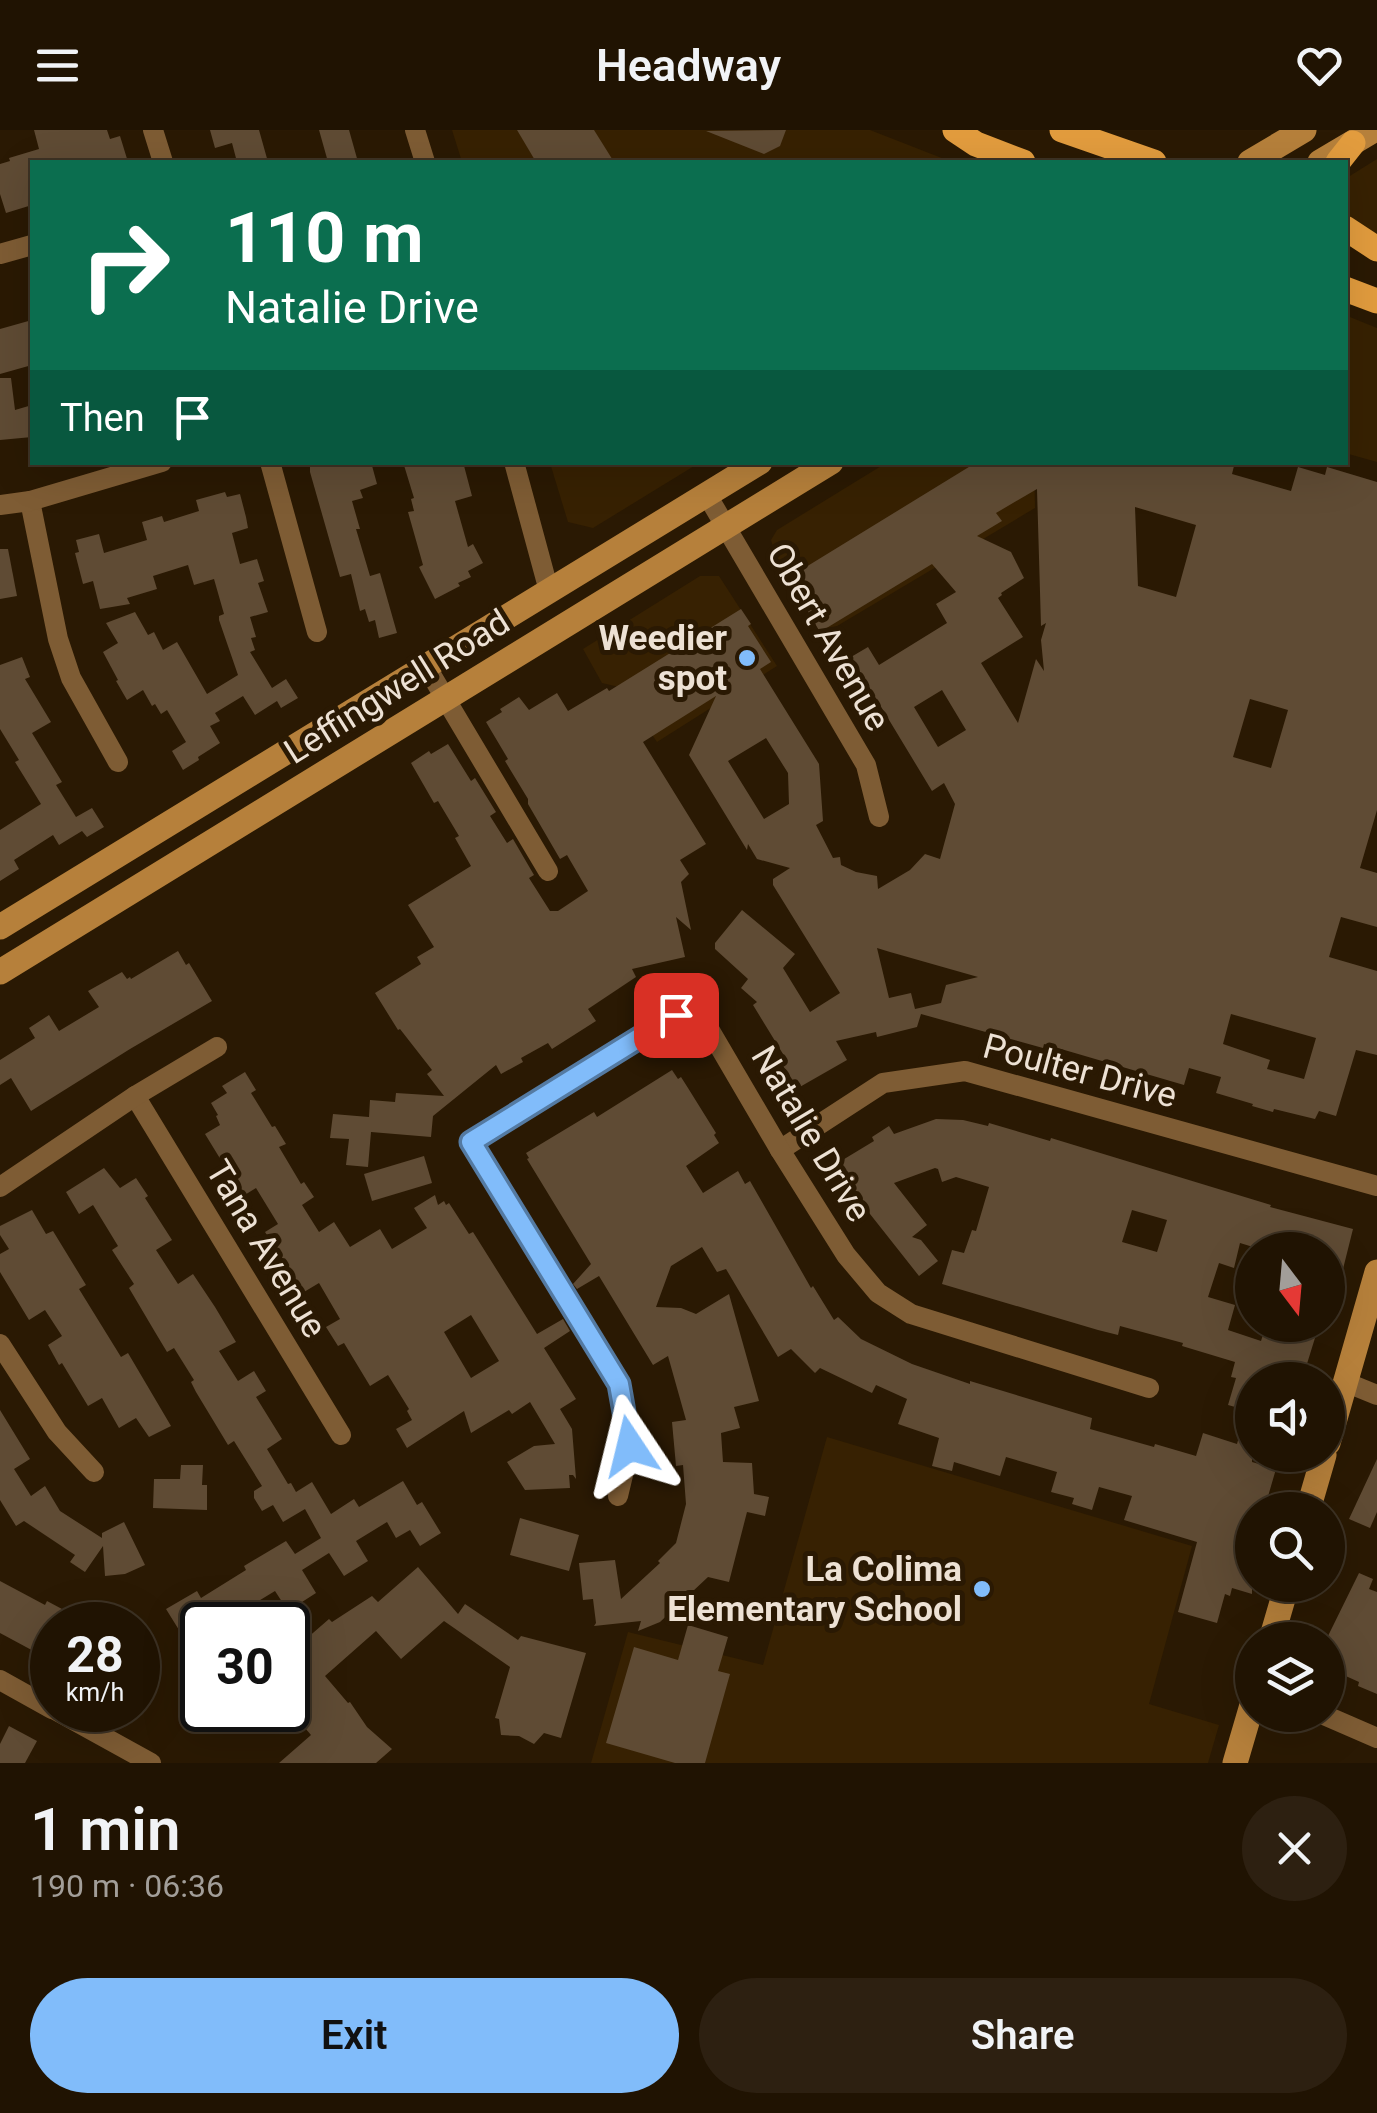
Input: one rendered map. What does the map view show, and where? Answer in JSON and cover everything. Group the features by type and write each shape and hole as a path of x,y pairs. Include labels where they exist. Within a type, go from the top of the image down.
{"main road":[{"path":"955,130 1014,160"},
{"path":"1062,130 1148,160"},
{"path":"1253,160 1304,130"},
{"path":"1324,160 1355,145"},
{"path":"1348,230 1377,252"},
{"path":"1348,243 1377,252"},
{"path":"1348,290 1377,301"},
{"name":"Leffingwell Road","path":"0,928 755,465"},
{"name":"Leffingwell Road","path":"0,972 825,465"},
{"path":"1345,1382 1377,1272"},
{"path":"1236,1763 1245,1732"}],"street":[{"path":"153,130 161,160"},
{"path":"415,130 424,160"},
{"path":"0,254 30,246"},
{"path":"0,505 152,465"},
{"path":"271,465 318,632"},
{"path":"515,465 549,591"},
{"name":"Obert Avenue","path":"707,495 866,766 879,817"},
{"path":"30,500 58,639 71,678 118,762"},
{"path":"426,666 548,872"},
{"name":"Natalie Drive","path":"618,1496 630,1446 619,1384 471,1142 676,1015 705,1022 846,1255 878,1294 912,1314 1149,1388"},
{"path":"0,1187 134,1096 217,1047"},
{"name":"Poulter Drive","path":"780,1150 883,1083 964,1071 1377,1186"},
{"name":"Tana Avenue","path":"134,1096 341,1435"},
{"path":"0,1344 58,1432 94,1472"},
{"path":"1345,1382 1377,1396"},
{"path":"0,1680 30,1696"},
{"path":"1345,1724 1377,1738"},
{"path":"95,1732 151,1763"}],"shaded area":[{"path":"452,130 870,130 947,160 461,160"},
{"path":"1377,159 1377,236 1348,225 1348,177"},
{"path":"1348,316 1377,328 1377,462 1348,454"},
{"path":"551,465 696,465 593,528 568,522"},
{"path":"883,465 1034,465 1035,508 822,635 775,554 771,540 777,530"},
{"path":"700,576 719,576 777,666 657,742 619,687 602,683 583,649"},
{"name":"La Colima Elementary School","path":"827,1437 1192,1546 1149,1704 1219,1725 1208,1763 591,1763 628,1632 763,1665"}],"building":[{"path":"34,130 107,130 110,139 120,136 127,160 30,160 30,206 6,213 0,194 0,164 39,149"},
{"path":"210,130 259,130 267,160 236,160 232,143 215,148"},
{"path":"319,130 349,130 357,160 327,160"},
{"path":"517,130 594,130 613,160 535,160"},
{"path":"786,130 780,146 764,154 706,131"},
{"path":"30,321 30,366 0,374 0,329"},
{"path":"0,378 11,378 15,410 30,406 30,437 0,440"},
{"path":"372,465 377,484 360,490 363,498 352,501 360,529 356,529 370,576 380,573 397,633 379,638 375,620 369,622 365,609 360,611 351,574 340,577 310,467"},
{"path":"404,465 464,465 472,496 455,501 468,547 473,544 483,563 468,571 471,577 458,583 460,586 435,599 419,567 423,565 408,512 414,511"},
{"path":"972,465 1234,465 1232,474 1291,491 1298,467 1325,475 1327,467 1377,482 1377,810 1360,868 1377,873 1377,927 1341,917 1329,957 1377,971 1377,1055 1356,1050 1336,1116 1319,1111 1315,1119 1252,1106 1216,1093 1221,1077 1189,1068 1184,1085 1044,1044 1043,1048 921,1014 917,1027 877,1037 876,1032 836,1041 847,1060 798,1088 777,1057 783,1054 753,1005 757,1002 741,988 748,979 715,949 715,943 742,910 795,954 783,968 810,1012 840,993 773,885 773,879 790,868 757,859 748,844 747,850 689,755 716,696 643,742 706,844 680,860 689,874 681,882 691,930 676,917 685,957 632,969 636,977 588,1009 596,1021 552,1049 548,1043 521,1058 523,1062 501,1074 496,1065 433,1116 431,1137 371,1132 368,1167 346,1165 349,1139 330,1138 333,1114 369,1117 370,1100 395,1102 396,1093 444,1096 427,1074 432,1070 398,1030 375,993 421,964 417,957 434,947 408,905 471,866 455,838 459,836 411,763 448,744 496,812 490,816 507,843 513,839 534,875 529,878 550,911 558,911 588,891 567,855 560,859 486,722 519,697 529,710 557,693 568,711 607,688 609,691 741,609 771,662 760,669 819,764 823,821 816,825 833,858 840,857 841,865 856,872 877,876 878,889 910,870 925,854 940,859 955,804 944,783 932,791 851,657 868,647 879,665 947,623 936,604 956,592 932,564 820,632 788,578","holes":["1037,489 1041,626 1046,623 1041,640 1044,671 1036,659 1018,723 981,663 1023,637 998,598 1024,578 1011,552 977,536 1002,521 996,513","1135,507 1196,525 1176,597 1138,586","942,690 966,730 938,747 914,707","1250,699 1288,710 1271,768 1233,757","766,738 788,773 789,804 764,819 728,761","877,948 978,977 946,985 941,1003 915,1009 911,993 889,998","1231,1014 1316,1038 1304,1079 1267,1069 1270,1060 1223,1044"]},
{"path":"225,492 227,497 240,494 246,517 248,528 232,533 240,564 257,559 264,581 258,583 268,612 250,617 256,637 251,638 255,650 250,652 272,688 286,679 298,698 281,708 277,701 255,715 243,696 215,713 220,721 210,726 220,743 183,770 172,751 186,742 167,710 161,714 143,690 127,700 116,681 103,652 118,643 106,623 135,612 148,635 154,632 163,650 177,642 207,694 238,675 219,620 224,614 214,579 194,585 188,565 153,576 157,589 127,598 130,604 100,609 93,581 83,584 75,553 79,552 76,540 99,534 104,553 147,540 142,522 162,516 164,522 199,511 196,500"},
{"path":"0,549 8,549 17,596 0,599"},
{"path":"22,657 30,677 25,679 51,722 32,733 62,782 56,785 76,817 92,808 104,827 87,837 82,831 59,845 53,835 14,860 19,869 0,881 0,830 41,804 0,729 0,665"},
{"path":"178,951 212,1001 31,1111 11,1078 0,1085 0,1060 35,1038 29,1028 49,1015 59,1031 99,1007 88,991 122,972 131,979"},
{"path":"672,1070 678,1079 681,1077 719,1143 686,1166 703,1193 738,1171 745,1184 750,1181 811,1288 834,1320 838,1317 861,1339 912,1364 970,1384 1092,1418 1090,1429 1196,1456 1203,1433 1235,1443 1235,1472 1275,1472 1269,1492 1235,1492 1235,1589 1230,1596 1225,1594 1217,1623 1178,1612 1197,1542 1124,1520 1132,1496 1099,1487 1092,1510 1072,1504 1074,1498 1051,1492 1057,1472 1006,1457 1000,1476 954,1462 952,1471 932,1466 939,1438 898,1424 907,1399 876,1385 872,1393 820,1368 815,1373 791,1349 778,1357 726,1269 717,1272 702,1247 671,1266 656,1307 681,1308 696,1314 729,1294 759,1401 734,1407 740,1428 721,1433 723,1462 752,1463 754,1494 769,1497 765,1516 747,1512 729,1582 708,1577 660,1622 638,1631 641,1621 594,1626 593,1599 583,1600 579,1563 615,1560 621,1599 676,1543 686,1504 683,1465 676,1466 672,1422 686,1420 668,1356 653,1365 599,1276 577,1289 573,1284 591,1264 527,1159 526,1153 594,1112 597,1117"},
{"path":"245,1072 256,1090 251,1093 286,1144 279,1147 301,1184 304,1182 314,1197 302,1205 319,1232 334,1222 350,1247 380,1229 392,1249 427,1228 414,1208 435,1195 438,1205 449,1203 469,1234 473,1232 537,1334 563,1319 570,1331 544,1348 576,1399 560,1409 572,1429 576,1479 569,1475 570,1488 525,1490 507,1462 534,1446 555,1444 530,1402 471,1433 464,1411 407,1448 396,1429 412,1420 388,1375 370,1386 344,1343 338,1346 326,1327 340,1319 319,1283 304,1292 265,1232 278,1224 256,1188 243,1196 205,1134 220,1125 211,1103 227,1093 222,1086","holes":["471,1315 499,1361 471,1378 444,1332"]},
{"path":"936,1119 988,1126 989,1123 1353,1229 1345,1261 1345,1232 1235,1232 1234,1268 1219,1263 1208,1297 1235,1305 1228,1330 1235,1332 1235,1342 1314,1342 1308,1362 1235,1362 1120,1326 1118,1335 942,1284 952,1250 964,1253 972,1230 976,1231 989,1187 956,1177 942,1182 935,1168 894,1183 927,1225 912,1237 921,1240 938,1261 919,1276 855,1195 836,1164 874,1141 872,1137 889,1126 894,1134","holes":["1132,1210 1167,1220 1157,1252 1122,1242"]},
{"path":"424,1156 432,1183 372,1201 364,1174"},
{"path":"104,1168 120,1188 136,1178 172,1240 156,1250 178,1284 193,1274 215,1307 236,1342 219,1351 238,1381 254,1371 266,1391 256,1397 282,1439 267,1449 296,1492 312,1482 331,1514 354,1499 359,1507 403,1481 441,1533 420,1546 410,1530 396,1538 387,1522 356,1541 368,1561 344,1576 329,1553 302,1570 316,1593 302,1602 282,1602 275,1591 257,1602 180,1602 179,1630 166,1609 197,1591 201,1598 286,1541 295,1554 321,1538 305,1509 283,1522 273,1505 262,1511 254,1491 262,1486 234,1441 228,1445 174,1348 167,1352 129,1288 134,1284 112,1250 118,1246 93,1205 79,1214 66,1192"},
{"path":"32,1210 46,1234 53,1231 86,1285 79,1289 121,1357 128,1353 171,1426 149,1437 136,1418 119,1428 102,1398 88,1406 48,1345 62,1336 45,1310 29,1320 0,1272 0,1254 9,1249 0,1235 0,1226"},
{"path":"1235,1381 1235,1407 1228,1405"},
{"path":"0,1410 30,1459 14,1469 31,1496 45,1486 60,1511 102,1538 102,1533 124,1522 145,1565 125,1574 105,1576 103,1546 85,1572 70,1562 75,1555 24,1521 16,1526 0,1500"},
{"path":"1377,1459 1377,1512 1370,1528 1349,1519"},
{"path":"181,1465 203,1465 207,1510 153,1508 154,1479 180,1479"},
{"path":"520,1518 579,1535 569,1571 510,1555"},
{"path":"418,1567 458,1614 465,1604 518,1640 521,1636 586,1653 561,1738 544,1733 534,1744 519,1736 501,1735 499,1719 495,1718 510,1667 444,1621 401,1659 376,1631 325,1676 367,1727 392,1749 376,1763 279,1763 311,1735 310,1636 329,1619 332,1622 372,1596 378,1602"},
{"path":"1359,1573 1373,1579 1369,1589 1377,1592 1377,1694 1345,1676 1345,1622 1335,1622"},
{"path":"0,1581 39,1602 30,1602 30,1649 0,1633"},
{"path":"688,1625 728,1637 718,1671 730,1674 705,1763 675,1763 606,1743 634,1647 678,1660"},
{"path":"9,1726 37,1741 25,1763 0,1763 0,1744"}],"place":[{"name":"Weedier spot","path":"747,658"},
{"name":"La Colima Elementary School","path":"982,1589"}],"route":[{"path":"630,1446 619,1384 471,1142 676,1015"}]}
